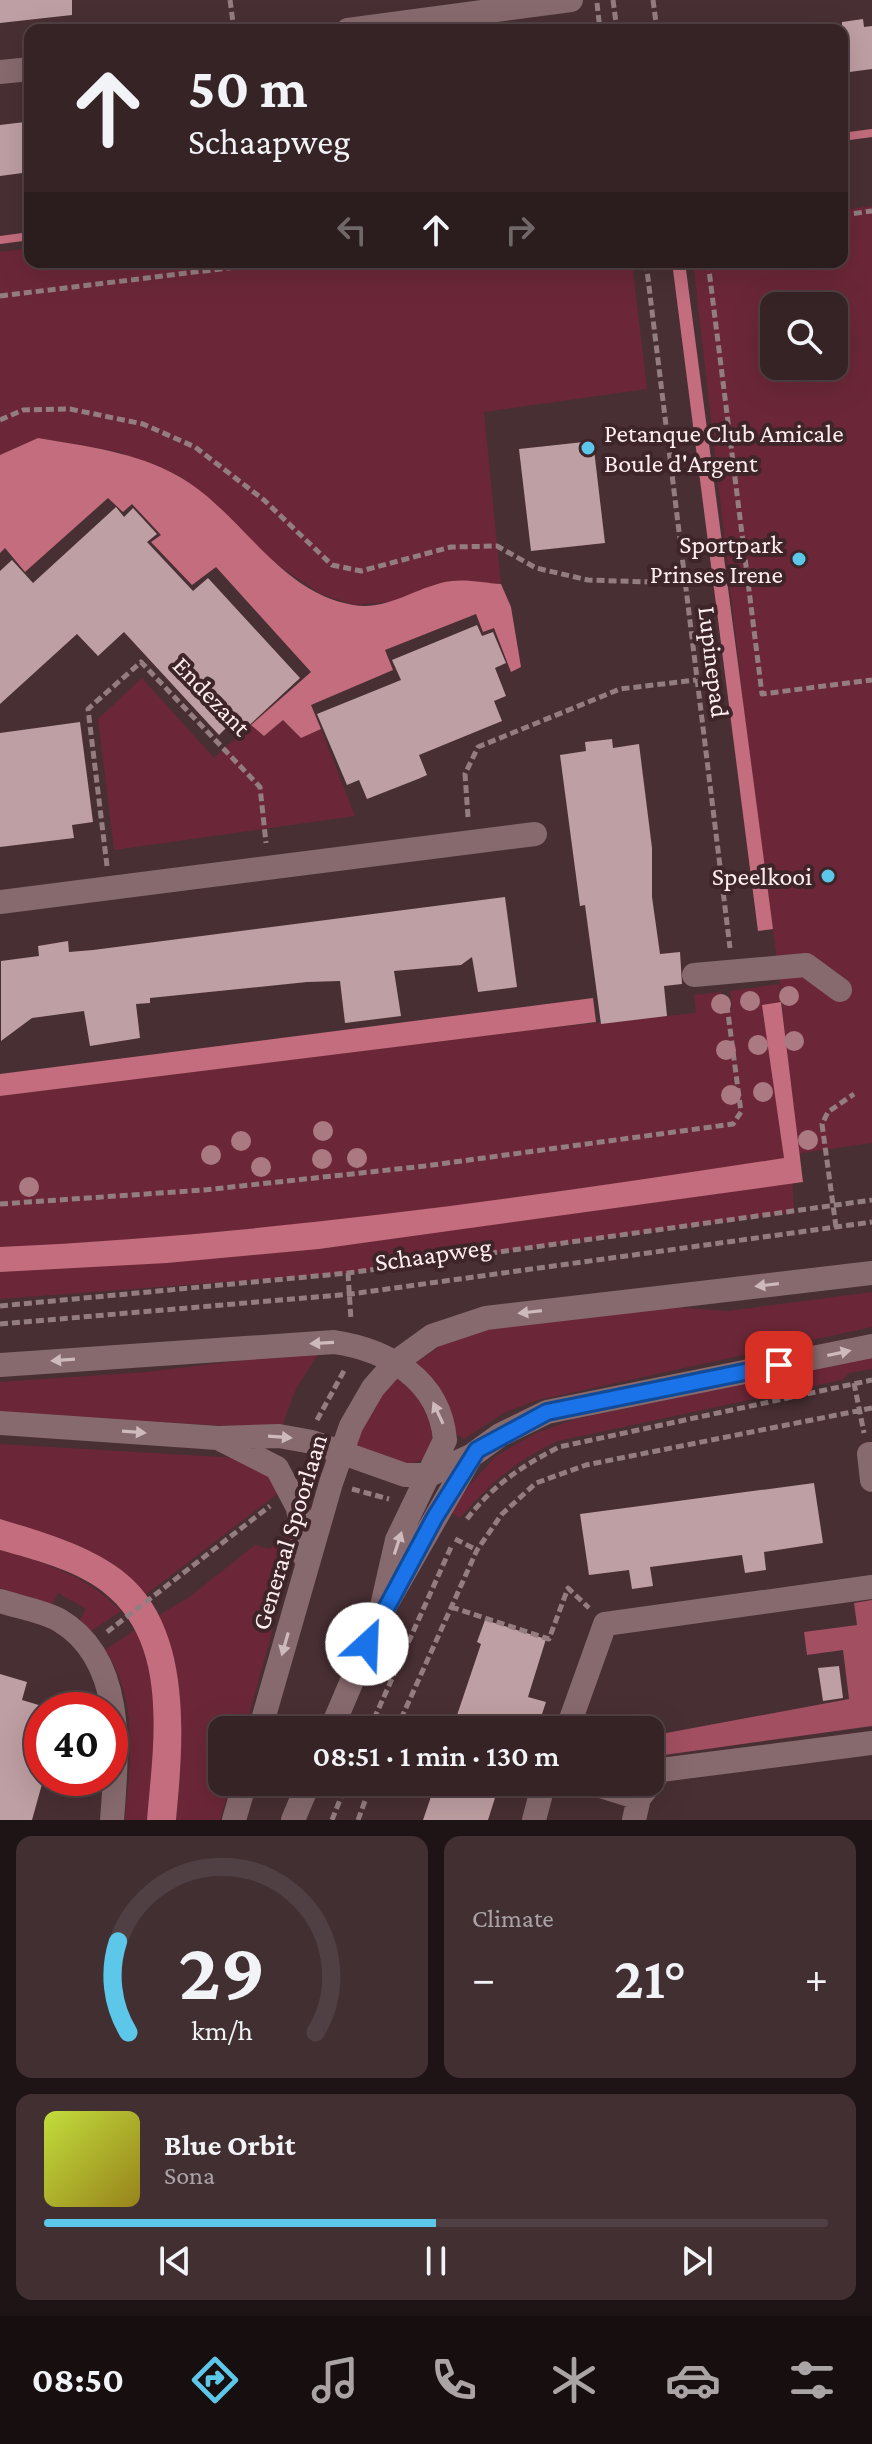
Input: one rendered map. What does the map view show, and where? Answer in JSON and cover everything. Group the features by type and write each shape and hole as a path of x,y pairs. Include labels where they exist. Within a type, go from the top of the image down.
{"street":[{"path":"393,24 571,0"},
{"path":"0,72 24,70"},
{"path":"0,902 535,834"},
{"path":"694,975 806,965 840,990"},
{"path":"396,1362 432,1336 486,1318 872,1273"},
{"path":"0,1365 334,1342 370,1349 396,1362 422,1386 444,1423 445,1440 397,1540 380,1615"},
{"path":"0,1423 218,1438 279,1436 312,1442 405,1475 429,1475 471,1456 500,1435 547,1412 872,1346"},
{"name":"Generaal Spoorlaan","path":"264,1716 341,1453 373,1388 396,1362"},
{"path":"218,1438 277,1468 298,1508 307,1569"},
{"path":"870,1454 872,1480"},
{"path":"337,1716 380,1615 471,1456"},
{"path":"572,1716 605,1624 872,1587"},
{"path":"0,1601 59,1620 86,1646 112,1692 117,1760 112,1820"},
{"path":"613,1796 637,1809 661,1770 872,1743"},
{"path":"234,1820 241,1796"},
{"path":"293,1820 303,1796"},
{"path":"534,1820 540,1796"}],"path":[{"path":"230,0 233,24"},
{"path":"596,0 599,24"},
{"path":"613,0 616,24"},
{"path":"653,0 656,24"},
{"path":"848,214 872,211"},
{"path":"0,296 228,268"},
{"name":"Lupinepad","path":"0,1204 204,1190 410,1168 733,1124 741,1112 728,972 647,268"},
{"path":"709,268 762,694 872,680"},
{"path":"0,420 23,410 70,409 156,429 195,447 264,500 332,565 361,571 451,547 497,546 536,568 588,580 684,583"},
{"name":"Endezant","path":"110,888 88,709 141,662 260,787 269,867"},
{"path":"470,841 465,774 478,747 620,689 696,680"},
{"path":"836,1227 822,1124 828,1112 854,1094"},
{"path":"0,1306 348,1273 872,1200"},
{"name":"Schaapweg","path":"0,1324 351,1294 872,1222"},
{"path":"312,1442 318,1416 346,1369 351,1345 348,1273"},
{"path":"375,1716 460,1529 487,1493 521,1466 559,1447 872,1380"},
{"path":"854,1383 870,1454"},
{"path":"402,1716 477,1550 502,1514 536,1483 586,1465 872,1408"},
{"path":"331,1483 413,1506"},
{"path":"118,1624 290,1490"},
{"path":"455,1539 477,1550"},
{"path":"451,1607 549,1639 568,1588 605,1624"},
{"path":"332,1820 341,1796"},
{"path":"358,1820 367,1796"}],"shaded area":[{"name":"Sportpark Prinses Irene","path":"872,206 872,1143 795,1154 781,989 749,753 694,268 848,268 848,209"},
{"path":"24,249 24,268 633,268 647,389 484,412 501,584 451,581 399,601 354,605 321,594 272,561 222,510 179,476 119,452 38,438 0,455 0,252"},
{"path":"673,268 686,268 773,929 758,931"},
{"path":"38,438 128,456 178,476 221,509 281,568 326,597 366,606 392,601 452,581 501,584 511,607 521,667 511,672 494,628 483,632 476,614 385,650 393,670 311,705 321,729 301,738 283,720 264,736 251,725 311,672 216,567 192,585 151,542 161,535 132,504 123,512 108,498 25,572 5,548 0,553 0,455"},
{"path":"142,678 214,758 251,725 264,736 283,720 301,738 321,729 355,816 114,850 98,719"},
{"path":"779,984 781,1002 763,1005 792,1173 794,1212 348,1273 0,1299 0,1096 488,1034 696,1013 694,995 721,992 723,1010 732,1009 730,991"},
{"path":"593,998 596,1022 0,1096 0,1074"},
{"path":"781,1002 803,1182 319,1249 167,1263 0,1272 0,1247 197,1234 394,1213 784,1158 762,1005"},
{"path":"872,1292 872,1327 538,1400 505,1412 464,1439 455,1433 448,1406 414,1364 449,1340 472,1332 658,1306 728,1311"},
{"path":"318,1354 296,1389 281,1429 0,1413 0,1382 146,1372"},
{"path":"872,1356 872,1369 849,1373 842,1380 558,1441 505,1474 460,1518 447,1510 496,1456 536,1433 575,1419"},
{"path":"395,1377 422,1400 430,1419 432,1454 412,1463 393,1462 353,1447 371,1408"},
{"path":"0,1444 238,1458 266,1471 281,1491 144,1596 131,1581 98,1557 59,1539 0,1519"},
{"path":"0,1519 88,1550 120,1569 152,1604 166,1631 180,1694 181,1759 176,1820 147,1820 154,1728 153,1697 139,1638 124,1613 91,1583 53,1566 0,1550"},
{"path":"294,1528 290,1566 249,1716 208,1716 208,1796 227,1796 220,1820 176,1820 178,1716 172,1667 159,1615 188,1598 255,1545 270,1549"},
{"path":"0,1550 50,1566 80,1580 121,1611 87,1634 78,1624 86,1609 58,1593 52,1605 0,1588"},
{"path":"872,1600 872,1726 664,1755 664,1733 849,1699 843,1650 807,1655 804,1632 857,1625 854,1603"},
{"path":"135,1630 150,1675 154,1723 147,1820 125,1820 130,1754 128,1692 124,1692 105,1650"}],"building":[{"path":"0,0 72,0 72,15 0,23"},
{"path":"863,19 864,27 872,26 872,69 848,72 848,24 842,22"},
{"path":"24,122 24,173 0,176 0,125"},
{"path":"593,441 605,543 531,551 519,449"},
{"path":"116,507 124,517 133,508 157,534 147,542 193,591 208,578 300,678 243,731 234,720 219,735 124,632 98,656 77,634 0,704 0,571 12,560 33,583"},
{"path":"477,625 482,636 493,632 506,663 495,668 506,696 494,701 502,721 419,755 427,775 418,779 367,799 359,780 347,785 317,714 401,680 392,660"},
{"path":"80,722 93,822 72,825 74,838 0,847 0,733"},
{"path":"612,739 613,748 639,744 652,848 652,897 660,954 680,952 682,984 664,986 667,1016 601,1024 585,905 580,906 560,755 586,751 585,742"},
{"path":"505,897 517,987 478,992 472,957 461,965 394,971 401,1016 345,1023 340,981 307,982 150,998 150,1003 136,1004 140,1038 90,1046 84,1011 32,1018 1,1041 1,961 39,956 38,946 68,941 69,952 93,950"},
{"path":"814,1483 823,1543 764,1552 766,1570 745,1573 742,1555 650,1567 653,1586 632,1589 629,1570 589,1575 580,1514"},
{"path":"485,1620 546,1639 528,1697 546,1702 541,1716 457,1716 481,1644 477,1642"},
{"path":"839,1666 843,1698 823,1701 818,1668"},
{"path":"0,1674 27,1682 22,1700 24,1796 39,1796 32,1820 0,1820"},
{"path":"431,1796 496,1796 488,1820 423,1820"}],"waterway":[{"path":"848,136 872,133"},
{"path":"0,240 24,237"}],"place":[{"name":"Petanque Club Amicale Boule d'Argent","path":"588,448"},
{"name":"Sportpark Prinses Irene","path":"799,559"},
{"name":"Speelkooi","path":"828,876"}],"route":[{"path":"367,1644 435,1517 477,1450 547,1412 779,1365"}]}
